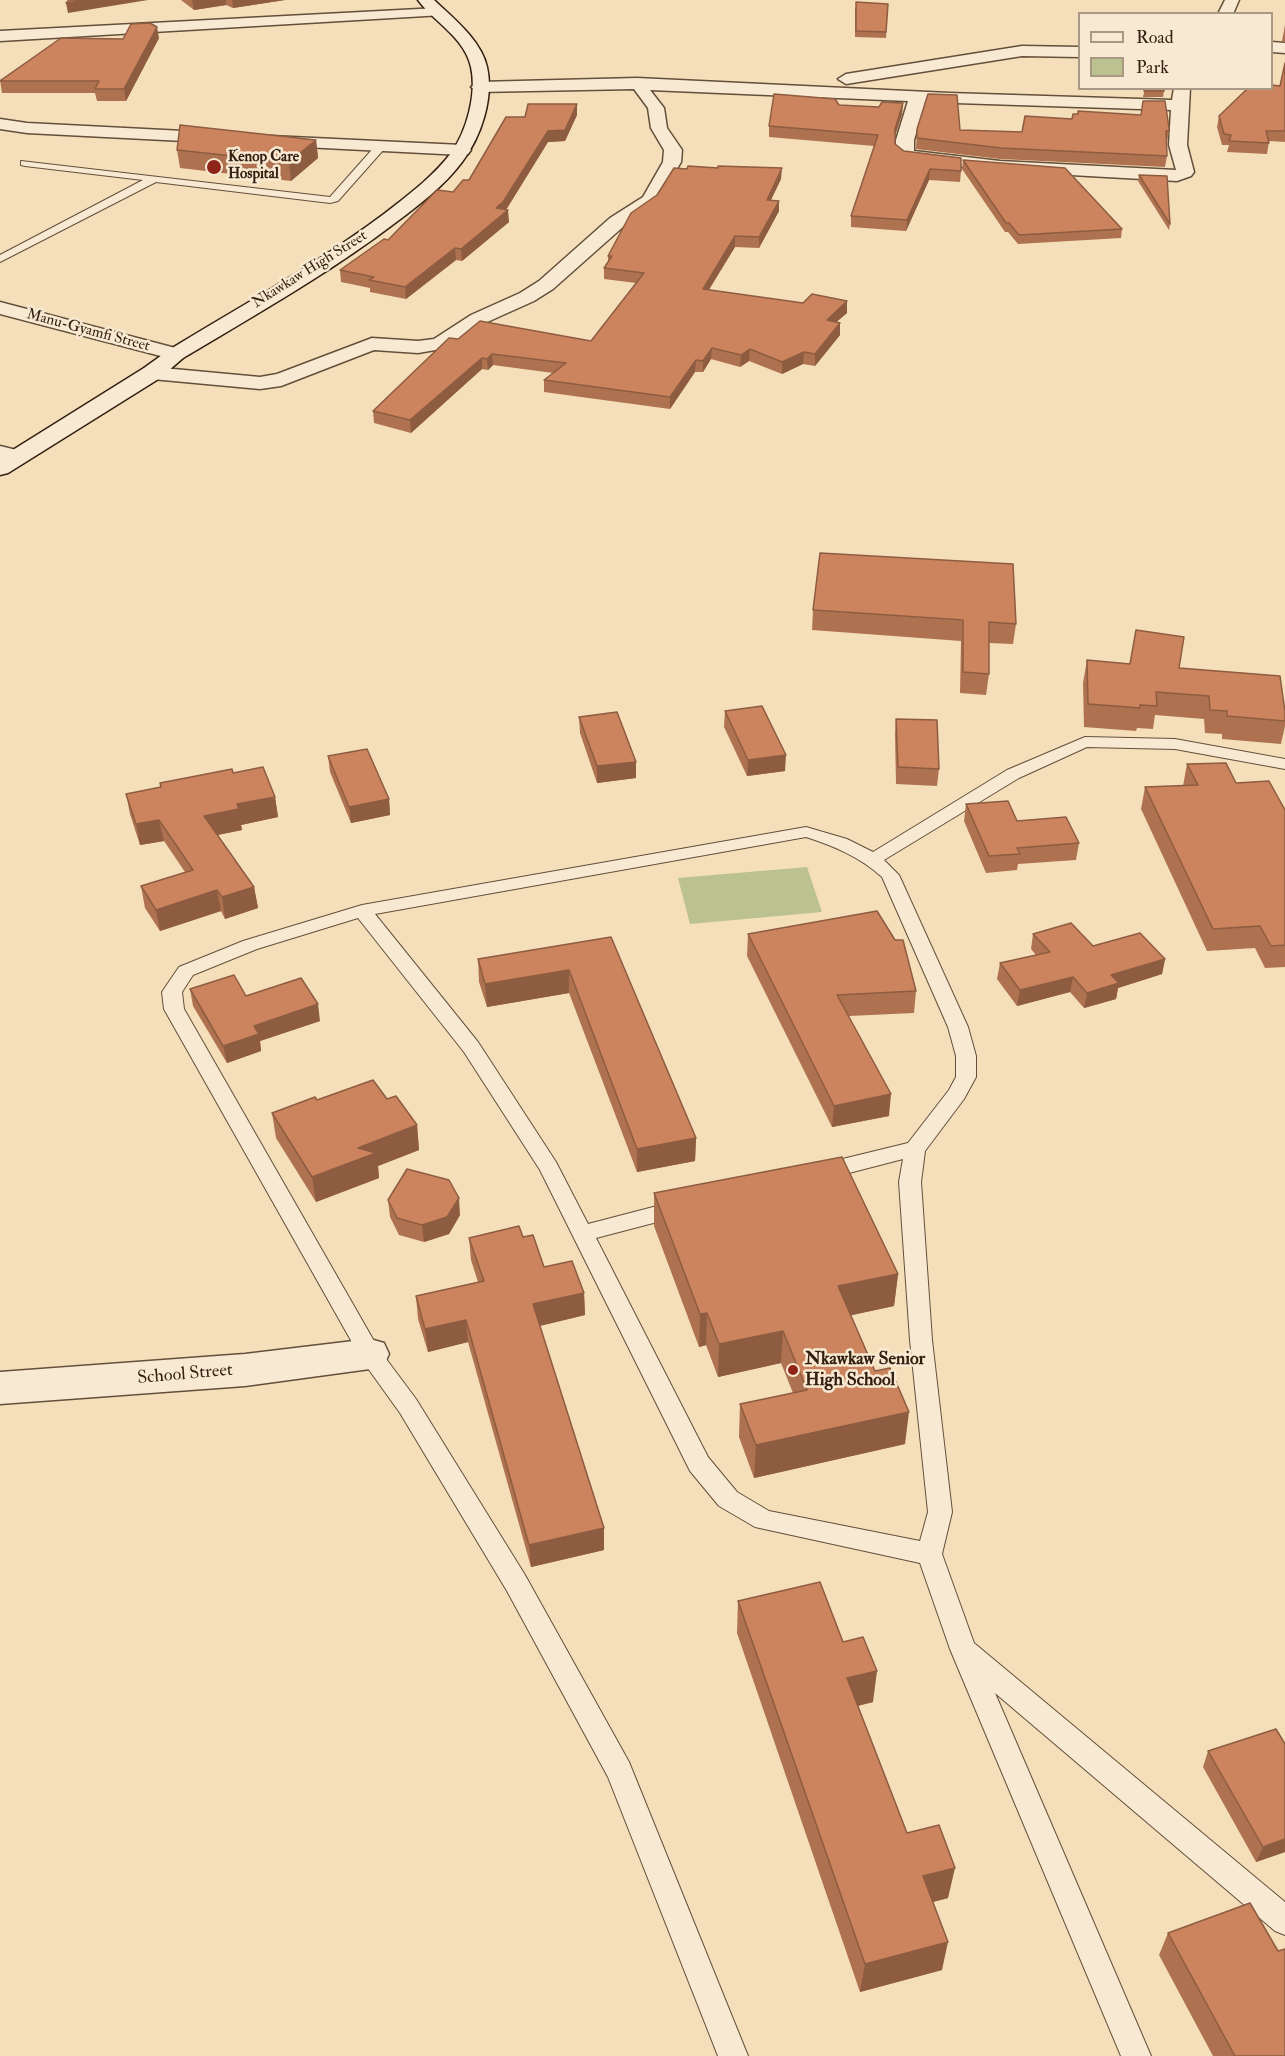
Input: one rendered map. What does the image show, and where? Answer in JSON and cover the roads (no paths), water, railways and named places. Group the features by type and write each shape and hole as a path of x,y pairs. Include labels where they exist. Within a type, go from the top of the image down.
{"street":[{"path":"0,36 432,6"},
{"name":"Nkawkaw High Street","path":"6,459 152,372 176,354 353,244 418,195 449,166 462,150 474,126 479,67 471,49 432,6"},
{"path":"791,88 983,56 1034,50 1078,52"},
{"path":"152,372 260,383 281,380 372,344 418,347 440,344 478,319 527,297 546,285 617,222 650,200 672,162 673,150 659,128 656,108 637,83"},
{"path":"479,87 637,83 791,88 918,97 1181,97 1178,145 1185,172 1177,176 1000,166 909,156 905,153 905,140 918,97"},
{"path":"0,124 27,128 462,150"},
{"path":"9,140 27,128"},
{"name":"Manu-Gyamfi Street","path":"0,308 176,354"},
{"name":"School Street","path":"0,1388 245,1370 370,1354"}],"lane":[{"path":"25,163 330,200 334,199 381,146"},
{"path":"0,259 154,179"},
{"path":"874,859 1014,774 1085,742 1175,744 1285,764"},
{"path":"733,2056 619,1771 516,1583 408,1406 370,1354 174,1010 172,992 186,971 250,945 362,911 806,832 845,843 874,859 890,875 958,1027 966,1056 966,1077 957,1094 915,1149 910,1182 921,1340 940,1512 929,1554 963,1649 1136,2056"},
{"path":"362,911 471,1047 549,1167 699,1464 728,1499 764,1520 929,1554"},
{"path":"801,1178 915,1149"},
{"path":"583,1233 698,1204"},
{"path":"963,1649 1285,1921"}],"place":[{"name":"Kenop Care Hospital","path":"214,167"},
{"name":"Nkawkaw Senior High School","path":"793,1370"}]}
